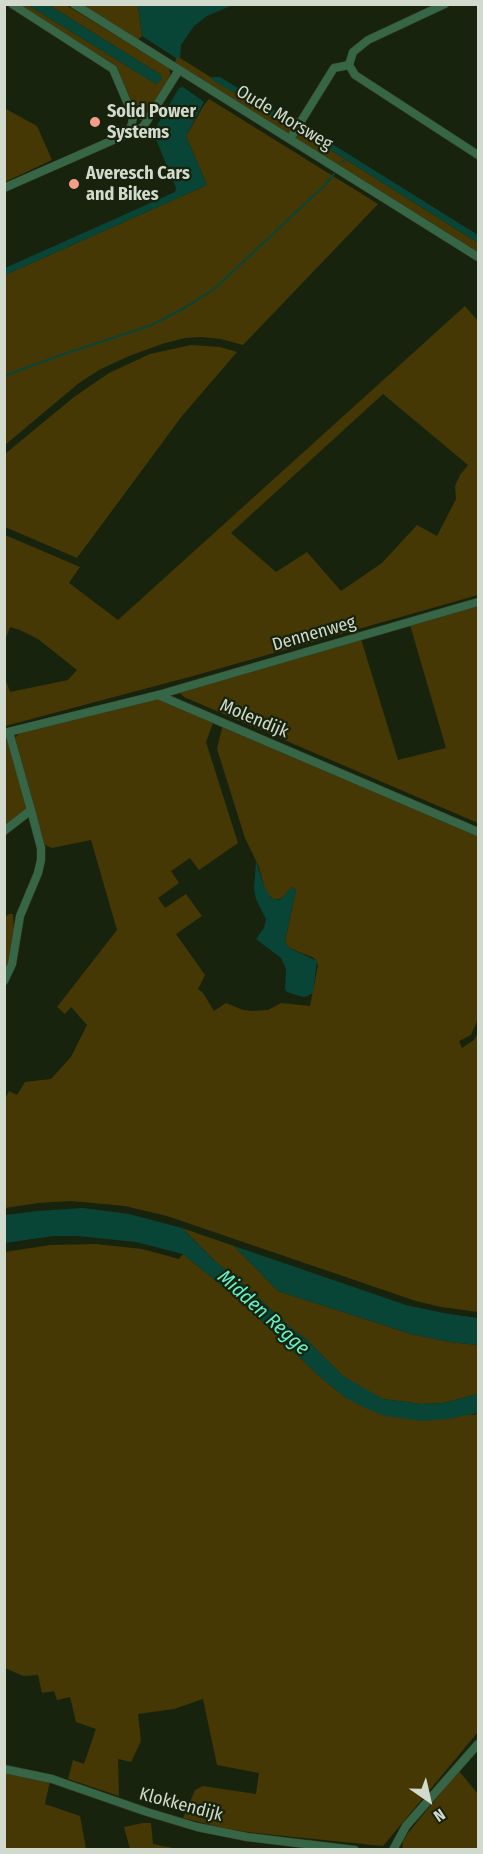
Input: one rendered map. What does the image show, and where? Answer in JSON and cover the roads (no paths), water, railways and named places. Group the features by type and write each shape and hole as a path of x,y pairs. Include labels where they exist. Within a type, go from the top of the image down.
{"street":[{"path":"12,4 113,69 133,116 128,133"},
{"name":"Oude Morsweg","path":"74,4 478,257"},
{"path":"445,4 368,40 353,52 349,65 355,75 478,155"},
{"path":"291,139 334,68 349,65"},
{"path":"4,188 143,127 178,70"},
{"name":"Dennenweg","path":"158,695 478,602"},
{"path":"4,981 12,964 20,916 41,860 41,848 31,810 7,733 158,695"},
{"name":"Molendijk","path":"158,695 478,832"},
{"path":"4,831 31,810"},
{"path":"393,1850 406,1826 478,1744"},
{"name":"Klokkendijk","path":"4,1769 52,1779 196,1827 247,1837 355,1850"}],"water":[{"path":"138,4 233,5 207,16 194,26 181,45 180,58 176,58 142,36"},
{"path":"28,5 49,5 161,75 162,80 156,84"},
{"path":"211,77 220,77 290,120 291,123 286,124 212,80"},
{"path":"183,87 204,102 186,136 207,185 5,275 5,268 175,192 176,188 153,132 179,88"},
{"path":"313,132 478,235 478,243 310,137"},
{"path":"256,861 264,886 271,898 278,900 282,898 292,887 296,890 285,941 289,948 317,961 313,993 307,996 287,992 285,989 286,969 281,958 256,939 264,928 266,919 256,899 254,889"},
{"name":"Midden Regge","path":"83,1208 129,1214 182,1228 216,1262 305,1338 343,1376 383,1399 422,1404 443,1403 478,1394 478,1413 423,1421 385,1416 346,1398 320,1377 243,1303 183,1254 136,1242 78,1236 53,1236 5,1243 5,1215"},
{"path":"234,1246 406,1305 478,1318 478,1345 411,1334 278,1291"}],"waterway":[{"path":"4,376 152,325 186,307 213,290 334,174"}],"place":[{"name":"Solid Power Systems","path":"95,122"},
{"name":"Averesch Cars and Bikes","path":"74,184"}]}
